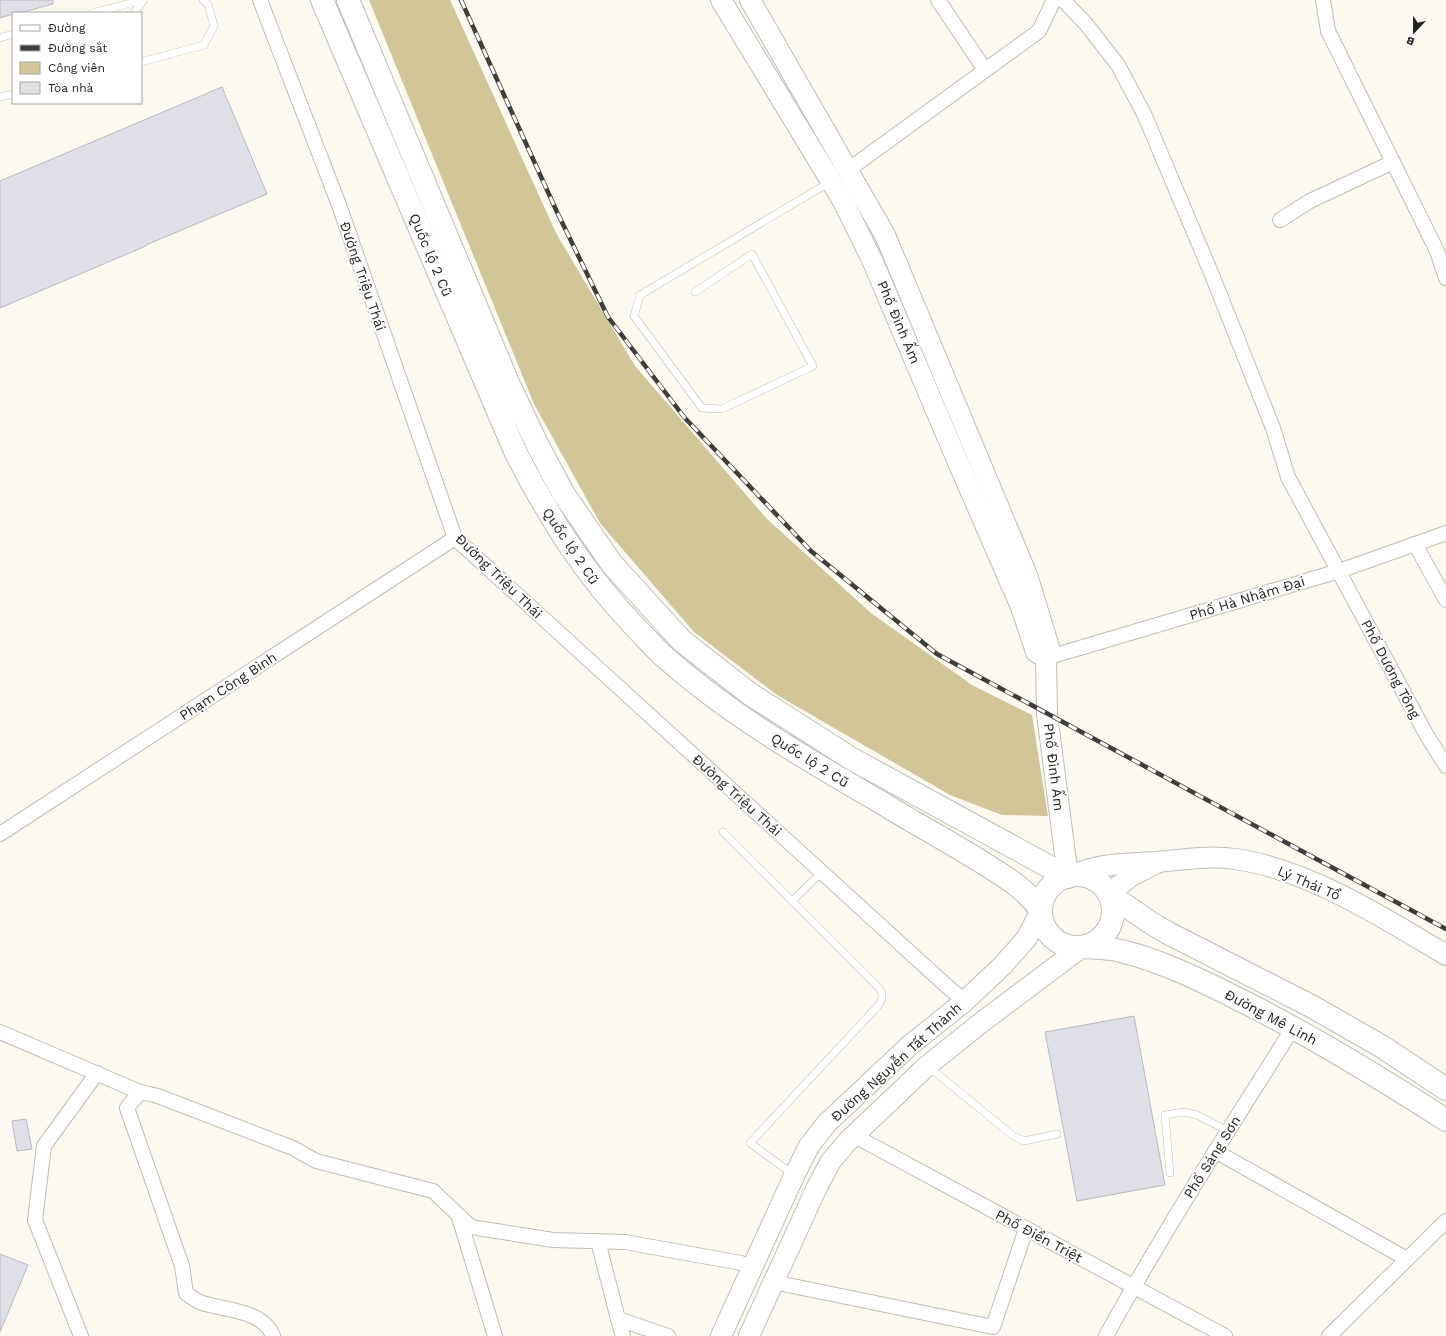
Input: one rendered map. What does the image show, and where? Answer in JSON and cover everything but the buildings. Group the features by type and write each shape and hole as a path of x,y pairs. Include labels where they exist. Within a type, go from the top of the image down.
{"main road":[{"name":"Quốc lộ 2 Cũ","path":"322,0 515,451 535,491 553,522 597,584 621,612 667,659 736,713 842,780 987,866 1024,891 1032,898 1041,911"},
{"name":"Quốc lộ 2 Cũ","path":"348,0 509,384 538,446 563,493 612,564 682,640 750,694 852,759 1068,877"},
{"path":"1079,876 1091,878 1101,885 1108,894 1113,911 1109,928 1098,941 1088,946 1070,947 1053,938 1045,929 1043,923 1041,911 1043,899 1048,889 1057,881 1068,877 1079,876"},
{"name":"Đường Mê Linh","path":"1108,894 1164,931 1311,1006 1381,1046 1446,1089"},
{"name":"Đường Mê Linh","path":"1082,947 1120,950 1153,961 1226,993 1293,1028 1369,1072 1446,1120"}],"street":[{"name":"Đường Triệu Thái","path":"260,0 339,205 455,538 965,1001"},
{"name":"Phố Đình Ấm","path":"721,0 844,201 873,262 1021,606 1036,652 1046,658"},
{"name":"Phố Đình Ấm","path":"750,0 885,235 1026,575 1049,647 1046,658 1047,714 1068,877"},
{"path":"938,0 984,70"},
{"path":"831,181 1038,31 1054,0"},
{"name":"Phố Dương Tông","path":"1063,0 1086,24 1118,65 1146,116 1273,428 1288,477 1426,734 1446,766"},
{"path":"1323,0 1328,31 1437,251 1446,278"},
{"path":"1280,220 1310,201 1393,162"},
{"name":"Phố Hà Nhậm Đại","path":"1046,658 1339,571 1446,533"},
{"name":"Phạm Công Bình","path":"0,834 455,538"},
{"path":"1415,544 1446,600"},
{"name":"Lý Thái Tổ","path":"1068,877 1082,870 1106,864 1207,858 1234,859 1278,869 1343,897 1376,914 1446,955"},
{"name":"Lý Thái Tổ","path":"1108,894 1131,876 1159,862"},
{"name":"Đường Nguyễn Tất Thành","path":"721,1336 809,1146 827,1123 909,1046 965,1001 1002,966 1026,939 1041,911"},
{"name":"Đường Nguyễn Tất Thành","path":"749,1336 821,1180 831,1161 853,1135 927,1066 982,1022 1082,947"},
{"name":"Phố Sáng Sơn","path":"1106,1336 1133,1286 1215,1151 1293,1028"},
{"path":"0,1032 140,1092 158,1096 293,1148 316,1161 433,1191 471,1228 553,1240 625,1242 740,1263 752,1267"},
{"path":"81,1336 35,1220 44,1146 97,1073"},
{"path":"140,1092 127,1108 182,1266 186,1293 201,1302 255,1316 271,1330 273,1336"},
{"name":"Phố Điển Triệt","path":"853,1135 1225,1336"},
{"path":"1215,1151 1407,1259"},
{"path":"459,1216 495,1336"},
{"path":"1329,1336 1446,1221"},
{"path":"773,1282 993,1327 1026,1229"},
{"path":"598,1241 623,1336"},
{"path":"618,1320 668,1336"}],"lane":[{"path":"97,12 143,0"},
{"path":"135,12 143,0"},
{"path":"142,62 204,45 214,26 208,4 203,0"},
{"path":"0,38 12,34"},
{"path":"0,97 12,94"},
{"path":"695,292 752,254 813,366 722,409 702,408 634,316 640,295 831,181"},
{"path":"723,832 880,989 883,998 877,1007 750,1143 794,1176"},
{"path":"792,901 822,872"},
{"path":"927,1066 1012,1135 1024,1141 1057,1134"},
{"path":"1170,1173 1165,1115 1184,1112 1197,1115 1228,1131"}],"green space":[{"path":"369,0 450,0 557,235 635,366 767,519 871,613 972,685 1032,715 1048,816 1002,815 950,795 777,695 694,632 600,523 534,404"}],"railway":[{"path":"461,0 557,212 608,317 684,417 811,551 937,654 1446,929"}]}
